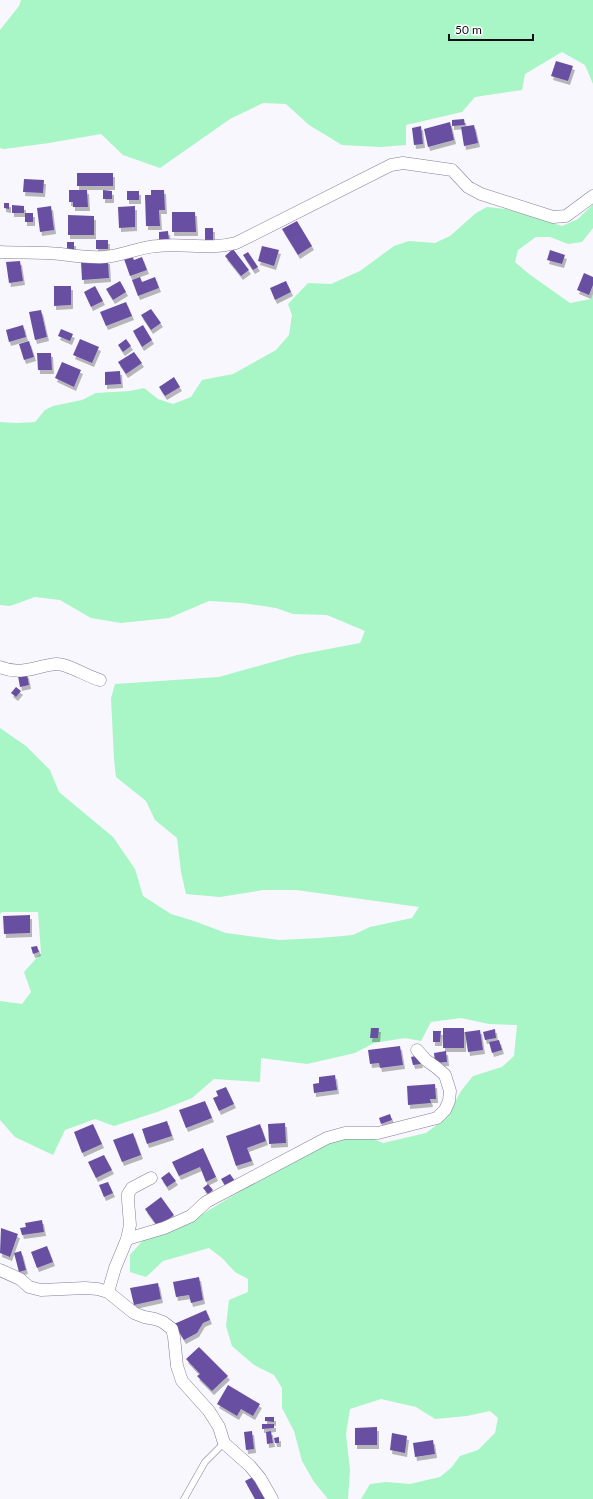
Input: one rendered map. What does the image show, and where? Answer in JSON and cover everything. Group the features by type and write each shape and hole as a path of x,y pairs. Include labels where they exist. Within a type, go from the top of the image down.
{"street":[{"path":"0,252 62,254 81,258 95,258 117,256 141,248 156,246 184,244 222,247 243,240 391,165 403,163 452,170 468,187 481,194 523,209 553,217 566,216 593,196"},
{"path":"0,668 7,670 34,669 56,664 66,666 89,677 100,680"},
{"path":"127,1239 164,1228 191,1216 206,1202 327,1138 345,1134 378,1133 437,1118 445,1110 449,1101 450,1091 444,1075 426,1060 417,1050"},
{"path":"108,1292 118,1259 127,1239 130,1225 128,1194 132,1188 151,1178"},
{"path":"0,1270 20,1279 29,1287 41,1290 85,1288 98,1289 108,1292 134,1313 163,1322 172,1329 177,1366 182,1381 209,1411 219,1427 224,1443 250,1466 260,1478 272,1499"}],"lane":[{"path":"184,1499 204,1462 224,1443"}],"green space":[{"path":"21,0 593,0 593,84 585,65 562,52 525,74 522,90 475,97 462,112 406,125 406,145 381,147 342,145 309,125 286,104 263,103 230,119 160,168 123,155 101,134 4,149 0,148 0,30 19,6"},
{"path":"593,204 593,228 582,242 568,244 550,237 536,237 518,250 515,262 529,274 570,303 591,299 593,294 593,1499 361,1499 370,1484 386,1482 410,1484 440,1477 451,1468 460,1456 478,1450 495,1433 498,1418 490,1411 467,1416 435,1419 416,1407 381,1399 350,1409 346,1434 350,1470 348,1499 328,1499 314,1482 302,1461 294,1431 282,1408 282,1388 274,1375 254,1365 232,1346 226,1326 229,1300 248,1292 248,1279 235,1272 222,1258 209,1248 163,1261 146,1277 130,1272 130,1255 143,1240 181,1227 264,1177 337,1137 359,1133 383,1143 426,1133 446,1118 461,1091 473,1076 502,1067 514,1056 517,1025 489,1024 461,1018 431,1022 421,1041 405,1038 374,1043 355,1053 307,1064 261,1058 260,1082 214,1079 192,1098 157,1112 114,1126 95,1119 65,1130 53,1155 15,1137 0,1120 0,1001 22,1004 31,992 24,972 41,953 38,912 2,912 0,914 0,728 26,746 50,770 59,792 113,837 135,869 143,896 171,914 226,933 279,940 353,935 370,927 412,918 419,907 296,890 263,890 220,897 186,894 181,872 177,838 155,820 146,801 116,777 111,698 115,684 219,677 297,655 360,643 365,631 327,615 293,614 276,608 243,603 209,601 169,618 121,623 91,618 60,600 35,597 10,606 0,605 0,422 35,422 45,410 53,406 82,400 96,393 130,391 144,388 158,399 173,404 191,397 202,380 233,374 276,350 289,335 292,315 288,304 308,283 331,284 360,271 394,246 409,241 435,243 450,236 476,213 487,207 506,209 562,226 578,219"}],"building":[{"path":"556,61 573,66 568,81 551,76"},
{"path":"464,119 465,125 452,126 452,120"},
{"path":"450,122 454,140 428,147 424,129"},
{"path":"474,125 478,143 464,146 461,127"},
{"path":"421,126 423,144 414,145 412,128"},
{"path":"77,173 113,173 113,186 77,186"},
{"path":"24,179 44,180 43,193 23,192"},
{"path":"69,190 87,190 88,207 73,207 73,202 69,202"},
{"path":"103,190 112,191 112,199 103,199"},
{"path":"151,190 164,190 165,210 159,210 160,226 146,226 145,195 151,195"},
{"path":"127,191 139,191 139,200 127,200"},
{"path":"4,203 9,203 9,209 4,208"},
{"path":"12,205 24,206 24,213 12,213"},
{"path":"51,206 54,230 40,232 37,208"},
{"path":"135,206 135,227 119,228 118,207"},
{"path":"172,212 195,212 196,232 172,232"},
{"path":"25,213 33,213 33,222 25,222"},
{"path":"68,215 94,216 94,235 68,235"},
{"path":"297,221 312,246 298,255 282,229"},
{"path":"205,228 213,228 213,241 205,241"},
{"path":"168,231 169,240 159,241 159,232"},
{"path":"96,240 108,240 108,249 96,249"},
{"path":"67,242 74,242 74,249 67,249"},
{"path":"262,246 279,250 274,266 258,261"},
{"path":"233,249 249,270 241,276 225,256"},
{"path":"550,250 565,255 562,264 547,260"},
{"path":"248,252 258,267 253,270 243,255"},
{"path":"132,256 134,260 142,257 147,270 130,276 124,259"},
{"path":"108,260 109,278 82,280 81,262"},
{"path":"20,261 23,281 9,283 6,262"},
{"path":"584,273 593,277 593,285 589,295 577,290"},
{"path":"140,277 142,282 155,277 159,288 138,296 132,280"},
{"path":"120,281 126,292 113,300 106,289"},
{"path":"286,281 291,292 275,300 270,288"},
{"path":"54,286 71,286 71,305 54,306"},
{"path":"95,286 103,301 91,307 84,292"},
{"path":"126,302 132,316 106,326 100,312"},
{"path":"151,309 161,323 151,330 141,315"},
{"path":"41,310 47,337 35,340 29,312"},
{"path":"23,325 26,337 9,342 6,330"},
{"path":"143,325 152,340 142,347 133,331"},
{"path":"61,329 73,334 70,341 58,336"},
{"path":"80,339 99,347 92,363 73,355"},
{"path":"126,339 131,346 123,352 118,345"},
{"path":"29,341 34,357 24,360 19,344"},
{"path":"134,352 142,363 126,374 118,362"},
{"path":"37,353 51,353 52,370 38,370"},
{"path":"62,362 81,370 74,387 55,378"},
{"path":"120,371 121,384 105,385 105,372"},
{"path":"174,377 180,387 165,396 159,387"},
{"path":"27,674 29,685 20,687 18,676"},
{"path":"16,687 21,691 16,697 11,693"},
{"path":"30,915 30,933 4,934 3,916"},
{"path":"37,946 39,952 33,954 31,947"},
{"path":"371,1028 379,1028 378,1038 370,1038"},
{"path":"443,1028 464,1028 464,1048 443,1048"},
{"path":"495,1029 496,1038 485,1040 483,1032"},
{"path":"480,1030 483,1050 468,1052 465,1032"},
{"path":"433,1031 441,1031 440,1042 433,1042"},
{"path":"499,1040 502,1050 492,1053 489,1042"},
{"path":"400,1046 403,1065 380,1068 379,1063 370,1064 368,1050"},
{"path":"446,1051 447,1062 435,1063 434,1053"},
{"path":"419,1055 421,1064 413,1065 411,1057"},
{"path":"335,1075 337,1090 314,1093 313,1084 319,1083 319,1077"},
{"path":"435,1084 436,1099 430,1099 431,1103 408,1105 407,1086"},
{"path":"226,1087 234,1104 219,1111 213,1098 218,1096 216,1091"},
{"path":"205,1101 212,1118 186,1128 179,1110"},
{"path":"390,1114 392,1120 381,1124 379,1118"},
{"path":"167,1121 172,1136 147,1144 142,1129"},
{"path":"285,1123 286,1143 269,1144 268,1124"},
{"path":"93,1124 102,1144 82,1153 74,1132"},
{"path":"260,1124 266,1141 247,1148 252,1161 236,1166 226,1136"},
{"path":"133,1133 141,1155 122,1162 113,1140"},
{"path":"203,1148 216,1177 206,1182 200,1167 179,1176 172,1162"},
{"path":"104,1155 112,1170 96,1178 88,1162"},
{"path":"169,1172 176,1181 167,1187 161,1178"},
{"path":"230,1174 235,1181 226,1187 221,1179"},
{"path":"108,1182 113,1193 104,1197 99,1185"},
{"path":"208,1184 213,1190 208,1194 203,1188"},
{"path":"161,1197 174,1215 158,1227 145,1209"},
{"path":"42,1220 44,1232 22,1235 20,1228 26,1227 25,1223"},
{"path":"1,1228 18,1234 10,1257 0,1253"},
{"path":"47,1246 53,1262 37,1268 31,1252"},
{"path":"21,1251 26,1270 19,1272 14,1253"},
{"path":"199,1277 203,1300 191,1303 189,1295 176,1297 173,1282"},
{"path":"158,1283 161,1299 134,1305 130,1288"},
{"path":"206,1310 210,1320 203,1323 197,1333 184,1340 174,1324"},
{"path":"199,1347 228,1376 212,1391 197,1376 200,1374 186,1359"},
{"path":"228,1385 260,1404 253,1416 241,1409 237,1416 217,1404"},
{"path":"265,1417 274,1417 274,1422 265,1421"},
{"path":"262,1424 274,1424 274,1428 262,1429"},
{"path":"377,1427 377,1445 355,1445 355,1428"},
{"path":"252,1431 254,1449 246,1450 244,1432"},
{"path":"271,1431 273,1443 267,1444 266,1432"},
{"path":"392,1433 407,1436 405,1453 390,1450"},
{"path":"279,1437 279,1443 275,1443 274,1438"},
{"path":"433,1440 435,1454 415,1457 413,1443"},
{"path":"253,1477 265,1499 255,1499 245,1481"}]}
